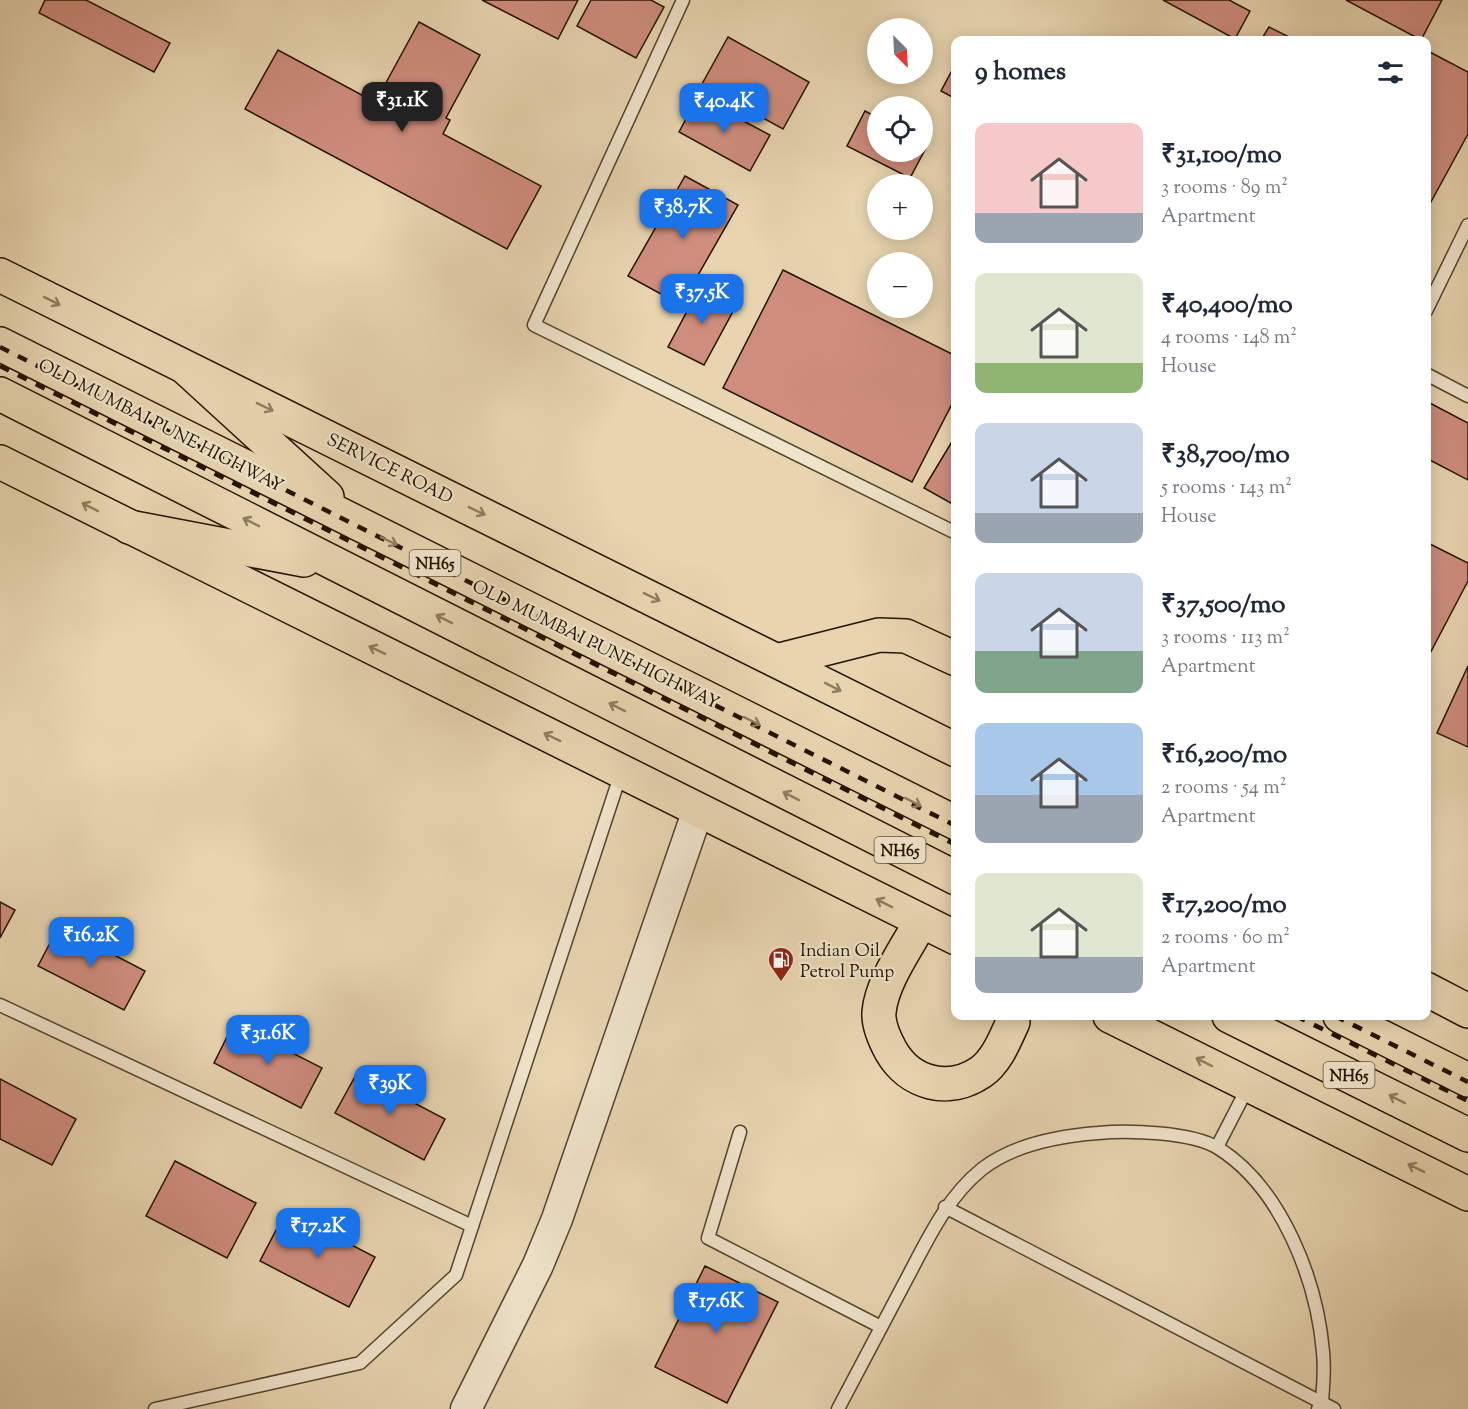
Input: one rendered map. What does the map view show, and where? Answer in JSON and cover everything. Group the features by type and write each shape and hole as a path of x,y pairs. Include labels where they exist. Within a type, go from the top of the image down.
{"main road":[{"name":"SERVICE ROAD","path":"0,275 780,660 951,747"},
{"name":"OLD MUMBAI PUNE HIGHWAY","path":"0,344 951,820"},
{"path":"187,369 358,525"},
{"name":"NH65","path":"0,394 951,876"},
{"path":"0,462 951,936"},
{"path":"129,527 341,567"},
{"path":"780,660 879,635 906,636 951,658"},
{"path":"921,921 883,994 878,1015 885,1040 897,1062 912,1076 935,1085 958,1083 982,1071 999,1051 1013,1022"},
{"path":"1431,992 1468,1011"},
{"path":"1118,1020 1468,1194"},
{"name":"NH65","path":"1237,1020 1468,1135"},
{"name":"NH65","path":"1348,1020 1468,1080"}],"street":[{"path":"466,1409 538,1265 557,1219 698,810"}],"lane":[{"path":"683,0 534,325 951,531"},
{"path":"1431,301 1468,225"},
{"path":"1431,377 1468,396"},
{"path":"155,1409 360,1363 456,1275 621,772"},
{"path":"0,1005 472,1226"},
{"path":"1217,1148 1250,1085"},
{"path":"740,1132 708,1238 881,1327"},
{"path":"838,1409 945,1207 983,1168 1025,1146 1071,1135 1131,1132 1176,1136 1217,1148 1250,1174 1276,1209 1302,1259 1316,1307 1324,1354 1320,1406"},
{"path":"945,1207 1320,1406 1334,1409"}],"building":[{"path":"45,0 86,0 170,43 154,72 39,13"},
{"path":"482,0 578,0 558,39"},
{"path":"591,0 651,0 664,7 636,58 577,26"},
{"path":"1163,0 1229,0 1250,11 1237,36 1229,36"},
{"path":"1346,0 1442,0 1423,36 1414,36"},
{"path":"419,22 480,55 446,118 450,120 443,134 541,186 507,249 245,109 278,50 371,100 377,87 382,90"},
{"path":"1269,27 1287,36 1263,36"},
{"path":"728,37 809,82 783,129 702,84"},
{"path":"1431,53 1468,72 1468,134 1431,202"},
{"path":"951,72 951,96 941,91"},
{"path":"698,97 770,135 750,171 679,132"},
{"path":"865,111 867,112 867,156 847,146"},
{"path":"878,162 918,162 912,174 902,174"},
{"path":"685,176 738,205 681,305 628,276"},
{"path":"783,270 867,312 867,318 880,318 951,354 951,406 912,482 723,388"},
{"path":"701,285 737,304 704,365 668,347"},
{"path":"1431,404 1468,423 1468,480 1431,461"},
{"path":"951,443 951,503 924,488"},
{"path":"1431,544 1468,563 1468,581 1431,651"},
{"path":"1468,666 1468,747 1437,733"},
{"path":"0,902 15,910 0,938"},
{"path":"59,926 145,971 124,1010 38,966"},
{"path":"234,1023 322,1068 301,1108 214,1063"},
{"path":"357,1073 445,1119 424,1160 335,1113"},
{"path":"0,1079 76,1119 52,1165 0,1139"},
{"path":"175,1161 256,1203 227,1258 146,1216"},
{"path":"286,1211 375,1257 349,1307 260,1261"},
{"path":"705,1266 778,1302 727,1403 655,1367"}],"railway":[{"path":"0,347 951,823"},
{"path":"0,366 951,842"},
{"path":"1304,1020 1468,1101"},
{"path":"1343,1020 1468,1082"}],"place":[{"name":"Indian Oil Petrol Pump","path":"781,983"}]}
